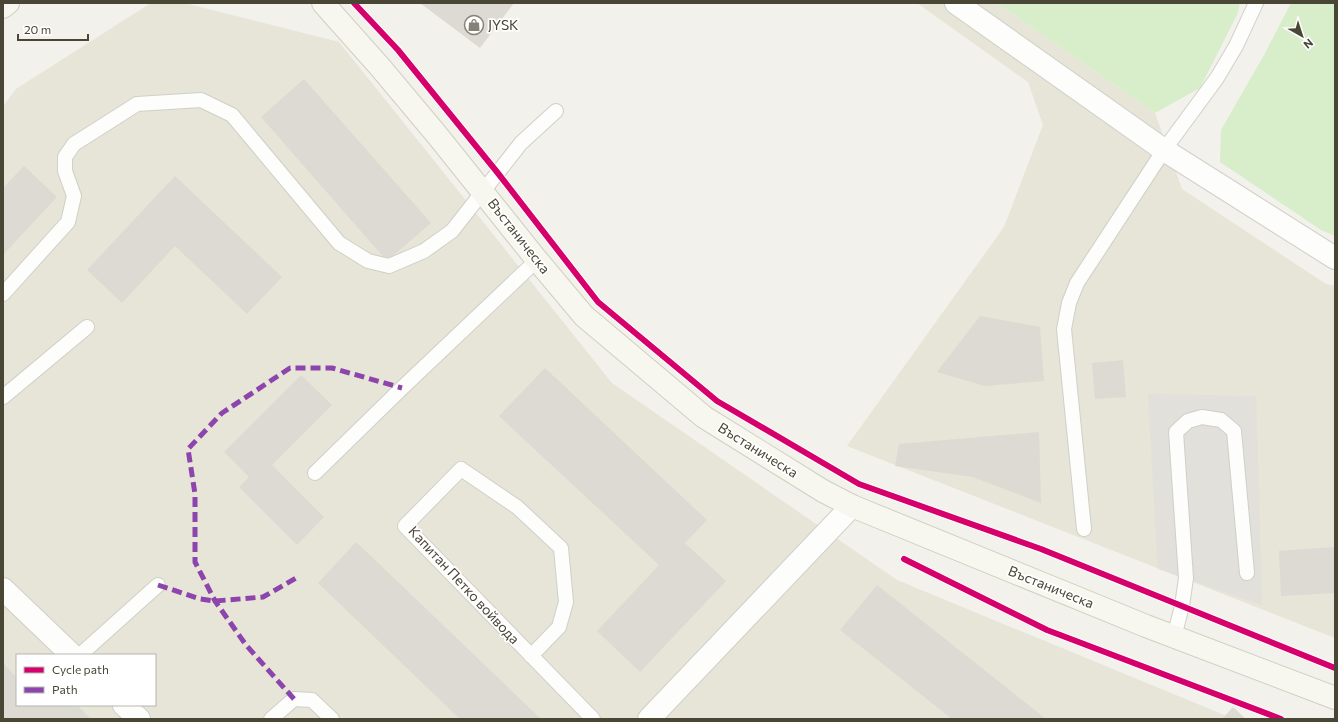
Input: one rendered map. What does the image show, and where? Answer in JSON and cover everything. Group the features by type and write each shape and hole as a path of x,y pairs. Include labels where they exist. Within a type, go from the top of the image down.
{"main road":[{"path":"3,7 8,3"},
{"name":"Въстаническа","path":"323,3 384,73 584,316 704,417 823,491 852,506 1174,637 1335,698"}],"street":[{"path":"956,3 1164,150 1335,258"},
{"path":"649,719 852,506"},
{"path":"3,589 71,654"},
{"path":"125,706 139,719"}],"lane":[{"path":"1084,529 1064,328 1069,303 1077,283 1164,150 1217,78 1236,46 1256,3"},
{"path":"3,294 68,222 74,196 65,171 65,157 74,144 137,104 201,100 232,115 339,242 368,260 389,266 424,251 452,231 520,143 556,111"},
{"path":"316,473 402,388 537,260"},
{"path":"3,397 87,327"},
{"path":"1174,637 1182,606 1186,578 1176,432 1188,421 1202,417 1221,420 1234,431 1247,573"},
{"name":"Капитан Петко войвода","path":"531,656 559,627 566,602 561,548 517,507 461,469 405,526 592,719"},
{"path":"81,654 158,585"},
{"path":"272,719 294,699 312,700 332,719"}],"shaded area":[{"path":"151,3 184,3 339,42 612,383 897,580 1234,719 3,719 3,106 16,89"},
{"path":"917,3 997,3 1155,113 1182,189 1326,284 1335,286 1335,638 847,446 1004,227 1043,125 1028,82"},
{"path":"1148,394 1256,396 1262,605 1158,569"}],"green space":[{"path":"997,3 1240,3 1237,15 1200,88 1155,113"},
{"path":"1291,3 1335,3 1335,236 1321,230 1220,162 1221,130 1264,55"}],"building":[{"name":"JYSK","path":"420,3 514,3 480,48"},
{"path":"304,79 431,223 387,261 261,117"},
{"path":"24,166 57,197 3,255 3,188"},
{"path":"175,176 282,277 247,314 175,246 122,303 87,270"},
{"path":"980,316 1040,327 1044,381 985,386 937,372"},
{"path":"1123,360 1126,397 1095,399 1092,363"},
{"path":"545,368 707,520 685,543 726,581 640,672 597,631 659,565 499,416"},
{"path":"301,375 332,405 272,465 324,517 297,545 239,487 249,477 224,452"},
{"path":"1039,432 1041,503 973,477 895,466 899,444"},
{"path":"356,542 541,719 460,719 318,583"},
{"path":"1335,547 1335,593 1281,596 1279,551"},
{"path":"877,585 1046,719 952,719 840,630"},
{"path":"3,663 16,677 16,706 78,706 91,719 20,718 3,719"},
{"path":"1233,707 1246,719 1222,719"}],"marked path":[{"path":"294,699 246,645 215,601 195,562 195,494 188,449 222,413 290,368 332,368 402,388"},
{"path":"158,585 200,599 215,601 263,597 296,578"}],"cycle path":[{"path":"354,3 398,50 497,172 598,302 717,401 859,484 1041,549 1335,668"},
{"path":"904,559 1047,630 1281,719"}],"place":[{"name":"JYSK","path":"474,25"}]}
